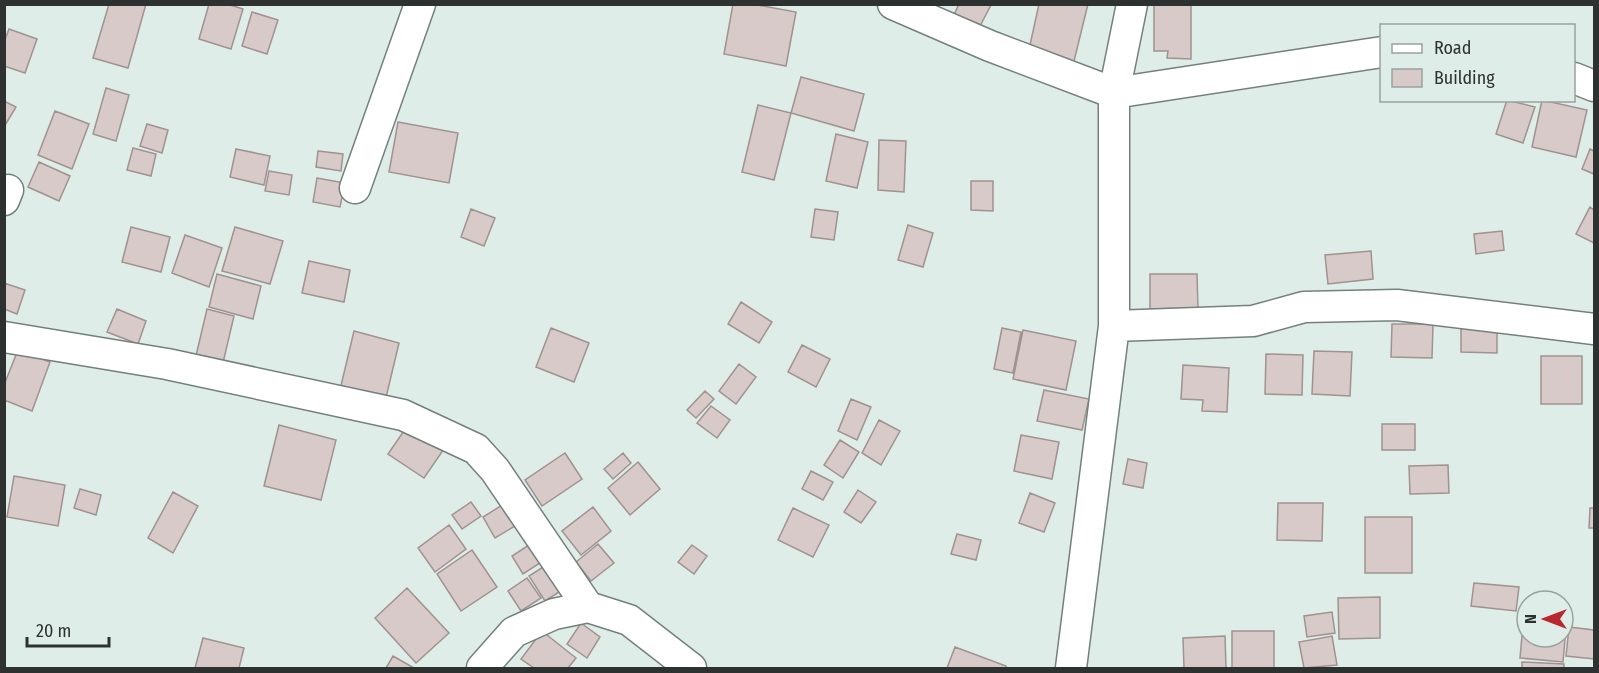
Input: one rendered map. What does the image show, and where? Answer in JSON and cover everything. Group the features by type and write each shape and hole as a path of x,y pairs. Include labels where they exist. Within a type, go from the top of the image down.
{"street":[{"path":"355,188 420,4"},
{"path":"893,4 990,46 1114,93 1380,52"},
{"path":"1071,669 1114,326 1114,93 1132,4"},
{"path":"1575,78 1594,86"},
{"path":"1114,326 1253,321 1304,307 1397,305 1594,328"},
{"path":"4,336 167,364 403,415 445,434 476,449 495,470 588,607"},
{"path":"482,669 514,632 554,614 588,607 629,620 691,669"}],"building":[{"path":"109,4 146,4 128,68 93,58"},
{"path":"209,4 227,4 243,9 231,49 199,39"},
{"path":"733,4 752,4 796,12 786,66 724,54"},
{"path":"959,4 991,5 979,28 954,15"},
{"path":"1039,4 1088,4 1073,65 1028,54"},
{"path":"1154,4 1191,4 1191,59 1167,58 1168,51 1154,51"},
{"path":"252,12 278,20 267,54 242,46"},
{"path":"9,29 37,39 25,73 4,66 4,42"},
{"path":"801,77 864,94 854,131 791,113"},
{"path":"106,88 129,95 116,141 93,134"},
{"path":"4,101 16,107 4,127"},
{"path":"1506,102 1535,107 1523,143 1496,134"},
{"path":"1542,102 1587,110 1576,157 1532,147"},
{"path":"758,105 791,113 774,180 742,172"},
{"path":"55,111 89,124 72,169 38,155"},
{"path":"398,122 458,133 449,183 389,172"},
{"path":"147,124 168,130 162,153 140,146"},
{"path":"836,134 868,142 857,188 826,181"},
{"path":"879,140 906,141 904,192 878,190"},
{"path":"133,148 156,154 151,176 127,170"},
{"path":"236,149 270,156 264,185 230,177"},
{"path":"1590,149 1594,151 1594,174 1582,169"},
{"path":"318,151 343,154 341,171 316,167"},
{"path":"39,162 70,176 59,201 28,187"},
{"path":"269,171 292,175 289,195 265,191"},
{"path":"317,178 345,183 340,207 313,202"},
{"path":"971,181 993,181 993,211 971,210"},
{"path":"1590,207 1594,210 1594,243 1576,234"},
{"path":"471,209 495,218 484,246 461,237"},
{"path":"815,209 838,212 834,240 811,237"},
{"path":"908,225 933,233 923,267 898,260"},
{"path":"131,227 170,237 161,272 122,262"},
{"path":"235,227 283,241 270,284 222,271"},
{"path":"1502,231 1504,250 1476,254 1474,234"},
{"path":"185,235 222,248 209,287 172,273"},
{"path":"1371,251 1373,279 1328,284 1325,255"},
{"path":"309,261 350,270 344,302 302,293"},
{"path":"217,274 261,286 253,319 209,307"},
{"path":"1150,274 1197,274 1198,308 1150,309"},
{"path":"4,283 25,290 17,314 4,309"},
{"path":"741,302 772,322 759,343 728,324"},
{"path":"117,309 146,321 138,344 107,332"},
{"path":"207,309 234,316 222,367 195,360"},
{"path":"1461,320 1497,321 1497,353 1461,352"},
{"path":"1392,324 1433,324 1432,358 1391,357"},
{"path":"551,328 589,343 574,382 536,367"},
{"path":"1002,328 1021,332 1013,373 994,369"},
{"path":"1023,330 1076,341 1066,390 1013,379"},
{"path":"354,331 399,343 384,406 339,394"},
{"path":"802,345 830,359 816,387 788,372"},
{"path":"18,350 50,362 32,411 4,400 4,385"},
{"path":"1314,351 1352,352 1350,396 1312,394"},
{"path":"1266,354 1303,355 1302,395 1265,394"},
{"path":"1541,356 1582,356 1582,404 1541,404"},
{"path":"739,364 756,377 736,404 719,391"},
{"path":"1183,365 1229,368 1227,412 1202,411 1203,400 1181,399"},
{"path":"1044,390 1089,399 1082,430 1037,421"},
{"path":"705,391 714,399 696,418 687,410"},
{"path":"851,399 871,407 857,440 838,431"},
{"path":"711,406 730,420 717,438 697,423"},
{"path":"879,420 900,431 881,465 862,453"},
{"path":"410,422 446,446 424,478 388,454"},
{"path":"1382,424 1415,424 1415,450 1382,450"},
{"path":"279,425 336,440 321,500 264,486"},
{"path":"1021,435 1059,442 1052,479 1014,471"},
{"path":"840,440 859,452 843,478 824,465"},
{"path":"565,453 582,479 542,506 525,480"},
{"path":"623,453 631,463 613,479 604,469"},
{"path":"1128,459 1147,463 1143,488 1123,484"},
{"path":"638,462 660,489 630,515 608,488"},
{"path":"1448,465 1449,493 1410,494 1409,466"},
{"path":"811,471 833,482 823,500 802,489"},
{"path":"14,476 65,485 58,526 7,517"},
{"path":"80,489 101,495 96,515 74,508"},
{"path":"858,490 876,502 861,523 844,512"},
{"path":"173,492 198,506 173,553 148,538"},
{"path":"1030,493 1055,503 1044,532 1019,523"},
{"path":"512,499 525,520 495,538 483,517"},
{"path":"471,502 481,516 462,529 452,515"},
{"path":"1278,503 1323,503 1322,541 1277,540"},
{"path":"593,507 611,531 581,555 562,531"},
{"path":"793,508 829,525 813,557 778,540"},
{"path":"1590,508 1594,508 1594,528 1589,528"},
{"path":"1365,517 1412,517 1412,573 1365,573"},
{"path":"449,525 466,549 435,572 418,548"},
{"path":"957,534 981,540 976,560 951,554"},
{"path":"535,541 546,559 523,574 512,556"},
{"path":"598,544 614,563 591,581 576,562"},
{"path":"692,545 707,556 694,574 678,562"},
{"path":"472,550 497,587 461,611 437,574"},
{"path":"551,562 567,587 545,601 529,576"},
{"path":"527,578 541,598 521,611 508,591"},
{"path":"1474,583 1519,587 1515,589 1515,611 1471,606"},
{"path":"407,588 449,633 416,663 375,618"},
{"path":"1380,597 1380,638 1339,639 1338,598"},
{"path":"1332,612 1335,633 1307,637 1304,616"},
{"path":"581,623 600,637 587,658 567,644"},
{"path":"1575,628 1594,630 1594,659 1566,656 1567,649 1575,649"},
{"path":"542,631 576,658 568,668 534,668 521,659"},
{"path":"1232,631 1274,631 1274,668 1232,668"},
{"path":"1225,636 1226,668 1184,668 1183,638"},
{"path":"1332,636 1337,665 1304,668 1299,642"},
{"path":"203,638 244,648 239,668 195,668"},
{"path":"955,647 1006,666 1006,668 947,668"},
{"path":"1521,649 1564,649 1563,662 1520,658"},
{"path":"393,656 414,668 386,668"},
{"path":"1522,662 1564,664 1564,668 1522,668"}]}
